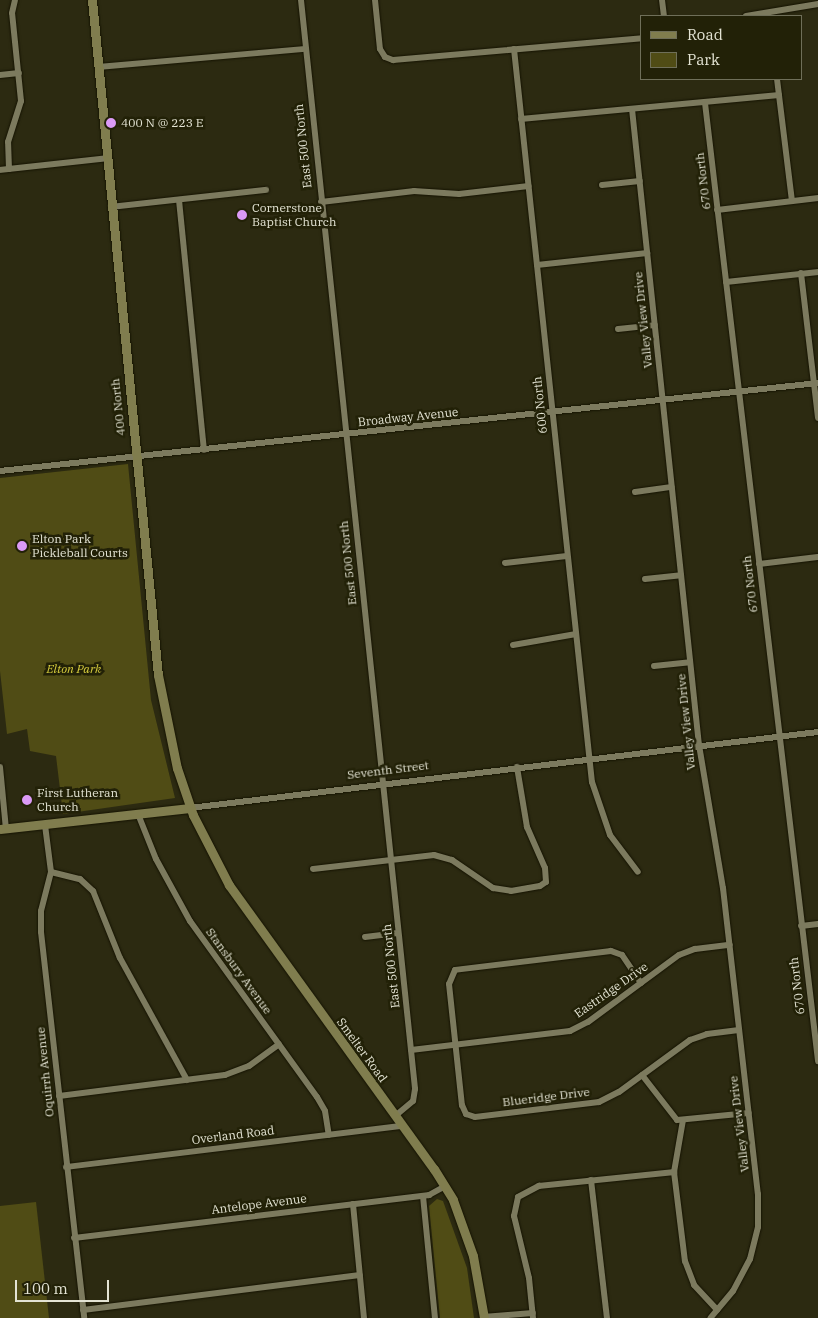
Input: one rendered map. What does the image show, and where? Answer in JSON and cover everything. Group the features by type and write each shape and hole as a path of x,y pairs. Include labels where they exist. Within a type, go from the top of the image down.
{"street":[{"path":"9,169 8,142 21,101 12,13 15,0"},
{"name":"400 North","path":"92,0 135,457 161,699 190,808"},
{"name":"East 500 North","path":"301,0 415,1096 395,1116"},
{"path":"375,0 380,49 385,57 393,60 640,38"},
{"path":"662,0 664,15"},
{"path":"770,14 818,4"},
{"path":"98,67 305,49"},
{"name":"600 North","path":"514,49 567,556 594,793 605,825 616,845 638,872"},
{"path":"0,75 19,73"},
{"path":"777,80 792,202"},
{"path":"522,119 779,95"},
{"name":"670 North","path":"705,103 818,1061"},
{"name":"Valley View Drive","path":"632,109 699,745 730,945 759,1200 757,1233 745,1270 710,1318"},
{"path":"0,170 108,158"},
{"path":"602,185 640,181"},
{"path":"321,202 414,191 459,194 528,186"},
{"path":"111,207 266,190"},
{"path":"717,210 818,198"},
{"path":"179,200 204,450"},
{"path":"537,265 647,253"},
{"path":"726,282 818,272"},
{"path":"801,274 816,384 818,418"},
{"path":"618,329 655,325"},
{"name":"Broadway Avenue","path":"0,471 663,402 816,384"},
{"path":"635,492 672,488"},
{"path":"504,563 567,556"},
{"path":"759,564 818,557"},
{"path":"644,579 681,575"},
{"path":"513,645 576,634"},
{"path":"654,666 690,662"},
{"name":"Seventh Street","path":"3,829 818,732"},
{"path":"0,767 3,829"},
{"path":"313,869 390,858 440,856 458,864 480,883 499,890 533,889 546,882 544,868 526,827 517,767"},
{"name":"Smelter Road","path":"190,808 212,855 250,919 445,1186 464,1226 473,1256 484,1318"},
{"name":"Stansbury Avenue","path":"138,814 156,859 190,921 320,1101 329,1135"},
{"name":"Oquirrh Avenue","path":"45,825 51,872 40,922 84,1318"},
{"path":"51,872 75,877 89,885 120,958 187,1080"},
{"path":"801,926 818,924"},
{"path":"365,937 398,933"},
{"name":"Eastridge Drive","path":"411,1050 570,1031 588,1022 684,952 730,945"},
{"path":"456,1045 449,984 455,970 611,951 622,955 641,983"},
{"name":"Blueridge Drive","path":"456,1045 462,1105 466,1114 475,1118 594,1103 614,1095 696,1038 739,1030"},
{"path":"59,1096 237,1072 279,1044"},
{"path":"642,1075 672,1116 683,1120 749,1113"},
{"path":"683,1120 674,1172 687,1272 694,1286 717,1310"},
{"name":"Overland Road","path":"66,1167 402,1126"},
{"path":"484,1318 533,1316 526,1262 514,1216 518,1197 539,1186 674,1172"},
{"path":"591,1180 607,1318"},
{"name":"Antelope Avenue","path":"74,1238 423,1196 445,1186"},
{"path":"423,1196 435,1318"},
{"path":"353,1204 364,1318"},
{"path":"83,1310 360,1275"}],"green space":[{"name":"Elton Park","path":"128,464 151,700 175,798 63,814 56,756 30,751 27,729 7,734 0,671 0,478"},
{"path":"437,1199 443,1201 467,1268 474,1318 440,1318 429,1206"},
{"path":"36,1202 49,1318 0,1318 0,1206"}],"place":[{"name":"400 N @ 223 E","path":"111,123"},
{"name":"Cornerstone Baptist Church","path":"242,215"},
{"name":"Elton Park Pickleball Courts","path":"22,546"},
{"name":"First Lutheran Church","path":"27,800"}]}
